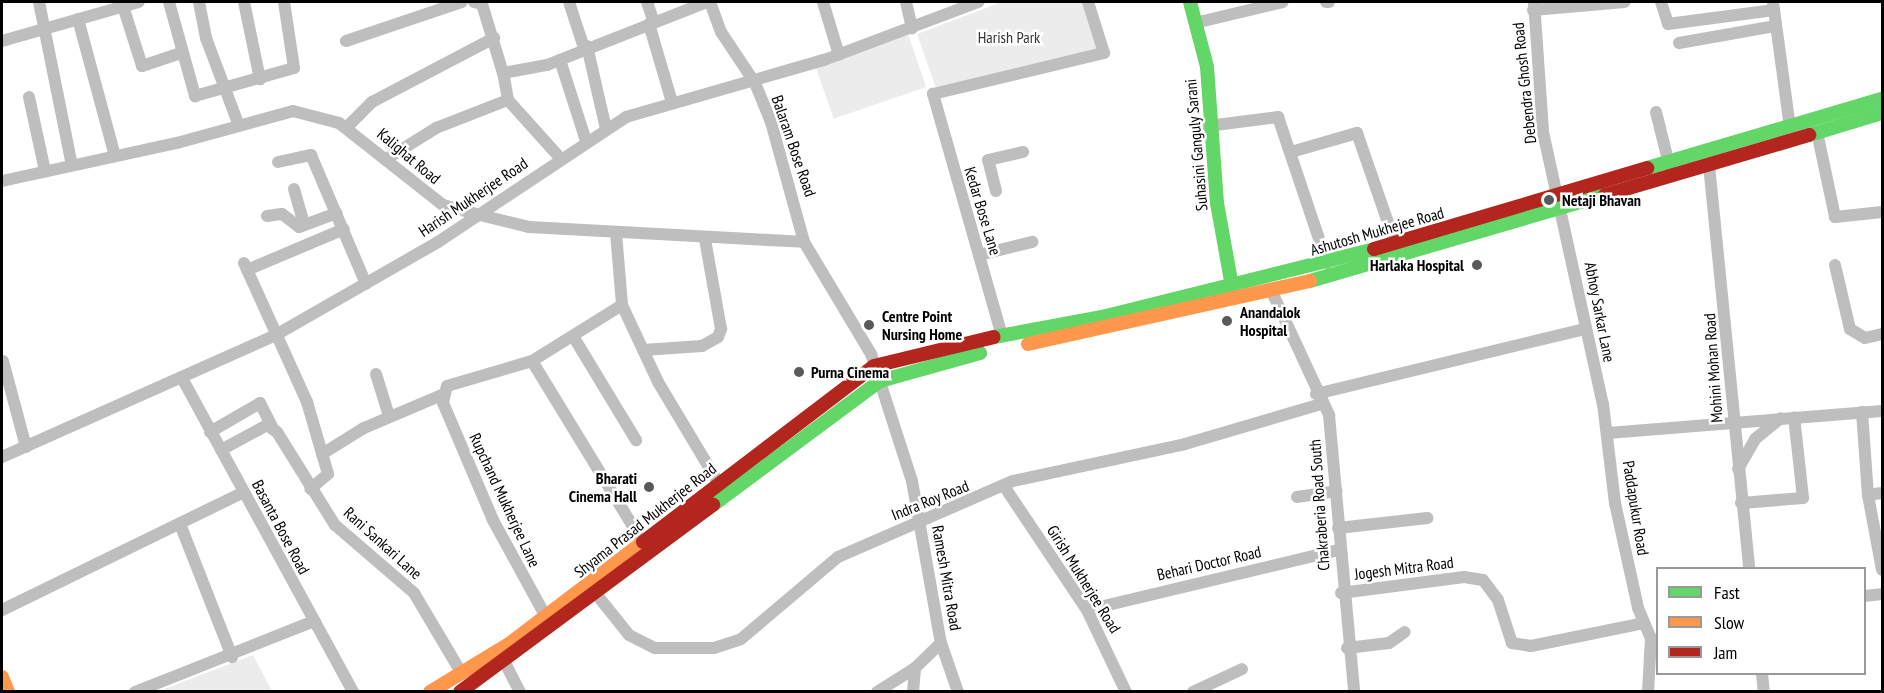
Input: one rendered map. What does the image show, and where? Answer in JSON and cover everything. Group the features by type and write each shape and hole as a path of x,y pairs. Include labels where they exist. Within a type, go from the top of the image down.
{"main road":[{"name":"Suhasini Ganguly Sarani","path":"1190,2 1207,67 1208,126 1232,286"},
{"name":"Ashutosh Mukhejee Road","path":"880,381 945,360 1102,332 1266,288 1562,203 1669,164 1882,99"},
{"name":"Ashutosh Mukhejee Road","path":"874,366 1232,286 1266,288 1327,263 1395,243 1709,165 1882,113"},
{"name":"Shyama Prasad Mukherjee Road","path":"460,692 546,617 874,366"},
{"name":"Shyama Prasad Mukherjee Road","path":"430,692 502,656 597,595 880,381"},
{"path":"2,677 8,692"}],"street":[{"path":"39,2 72,165"},
{"path":"2,41 139,2"},
{"path":"169,2 195,96 294,68 284,2"},
{"path":"199,2 239,126"},
{"path":"244,2 260,79"},
{"path":"346,41 462,2"},
{"path":"474,2 482,4 494,38 508,100 560,158"},
{"path":"569,2 586,47 606,129"},
{"path":"646,2 672,102"},
{"path":"503,73 560,60 586,47 709,2"},
{"name":"Balaram Bose Road","path":"709,2 721,32 754,83 789,174 804,242 874,366"},
{"path":"823,2 839,55"},
{"path":"906,2 912,28"},
{"name":"Harish Mukherjee Road","path":"2,457 273,336 366,284 480,215 560,158 606,129 672,102 754,83 839,55 978,2"},
{"name":"Kedar Bose Lane","path":"1002,336 933,94 1104,53 1088,2"},
{"path":"1195,22 1283,2"},
{"path":"1534,6 1625,2"},
{"path":"1661,2 1668,24 1773,6 1790,127"},
{"path":"123,6 142,66 182,53"},
{"name":"Debendra Ghosh Road","path":"1534,6 1543,132 1562,203"},
{"path":"78,19 115,156"},
{"path":"1679,43 1775,27"},
{"path":"346,128 381,97 494,38"},
{"path":"560,60 586,141"},
{"path":"29,97 45,171"},
{"path":"387,158 435,128 508,100"},
{"name":"Kalighat Road","path":"2,181 115,156 293,111 346,128 387,158 443,205 480,215 529,227 705,239 804,242"},
{"path":"1656,112 1669,164"},
{"path":"1208,126 1278,117 1327,263"},
{"path":"1817,132 1835,217 1882,212"},
{"path":"1291,152 1358,133 1395,243"},
{"path":"996,191 988,160 1023,152"},
{"path":"278,162 311,155 366,284"},
{"name":"Mohini Mohan Road","path":"1709,165 1749,567"},
{"path":"294,189 304,224"},
{"name":"Abhoy Sarkar Lane","path":"1562,203 1585,329 1608,433"},
{"path":"267,216 282,214 292,227 337,213"},
{"path":"310,489 328,474 308,402 273,336 245,266 344,229"},
{"path":"616,233 622,305 643,350 719,484"},
{"path":"643,350 702,346 718,337 721,329 705,239"},
{"path":"979,255 1032,242"},
{"path":"1835,265 1850,329 1864,338 1882,334"},
{"name":"Chakraberia Road South","path":"1266,288 1319,399 1329,415 1337,491 1341,593 1354,692"},
{"path":"322,454 389,416 444,394 447,386 532,361 622,305"},
{"name":"Indra Roy Road","path":"597,595 629,635 656,648 714,648 741,639 838,557 920,521 1006,489 1013,481 1185,444 1319,399 1585,329"},
{"path":"573,336 636,440"},
{"path":"3,361 26,447"},
{"path":"532,361 643,543"},
{"name":"Ramesh Mitra Road","path":"874,366 920,521 941,643 958,692"},
{"path":"376,374 389,416"},
{"name":"Basanta Bose Road","path":"182,378 353,692"},
{"name":"Rupchand Mukherjee Lane","path":"444,394 493,520 546,617"},
{"name":"Rani Sankari Lane","path":"210,432 260,403 310,489 335,525 414,593 462,674"},
{"path":"1608,433 1882,411"},
{"path":"1862,412 1868,495 1882,570"},
{"path":"1738,469 1755,439 1788,418"},
{"path":"1741,503 1803,498 1788,418"},
{"path":"221,450 267,425 274,430"},
{"name":"Paddapukur Road","path":"1608,433 1615,503 1644,623 1651,641 1648,692"},
{"name":"Girish Mukherjee Road","path":"1006,489 1087,610 1126,692"},
{"path":"1297,497 1337,491"},
{"path":"2,610 244,492"},
{"path":"1868,495 1882,493"},
{"path":"1338,528 1427,518"},
{"path":"180,524 232,657"},
{"name":"Behari Doctor Road","path":"1087,610 1338,550"},
{"name":"Jogesh Mitra Road","path":"1341,593 1464,577 1483,580 1498,600 1512,643 1531,646 1644,623"},
{"path":"1866,596 1882,594"},
{"path":"135,692 232,657 314,621"},
{"path":"1347,648 1389,643 1405,632"},
{"path":"877,692 915,668 941,643"},
{"path":"502,656 520,692"},
{"path":"913,692 915,668"},
{"path":"1193,692 1242,669"},
{"path":"1762,675 1764,692"}],"green space":[{"name":"Harish Park","path":"1002,2 1084,2 1099,52 937,91 917,34"},
{"path":"908,34 926,87 834,119 815,66"},
{"path":"253,655 272,691 159,691"}],"traffic: fast":[{"path":"1190,2 1207,67 1217,203 1232,286"},
{"path":"1647,168 1882,99"},
{"path":"1809,135 1882,113"},
{"path":"1310,281 1605,195"},
{"path":"994,337 1106,316 1374,249"},
{"path":"713,505 880,381 980,353"}],"traffic: slow":[{"path":"1028,344 1310,281"},
{"path":"430,692 509,644 643,542"},
{"path":"2,677 8,692"}],"traffic: jam":[{"path":"1605,195 1809,135"},
{"path":"1374,249 1647,168"},
{"path":"643,542 874,366 994,337"},
{"path":"460,692 713,505"}],"place":[{"name":"Netaji Bhavan","path":"1549,200"},
{"name":"Harlaka Hospital","path":"1477,265"},
{"name":"Anandalok Hospital","path":"1227,321"},
{"name":"Centre Point Nursing Home","path":"869,325"},
{"name":"Purna Cinema","path":"799,372"},
{"name":"Bharati Cinema Hall","path":"649,487"}]}
